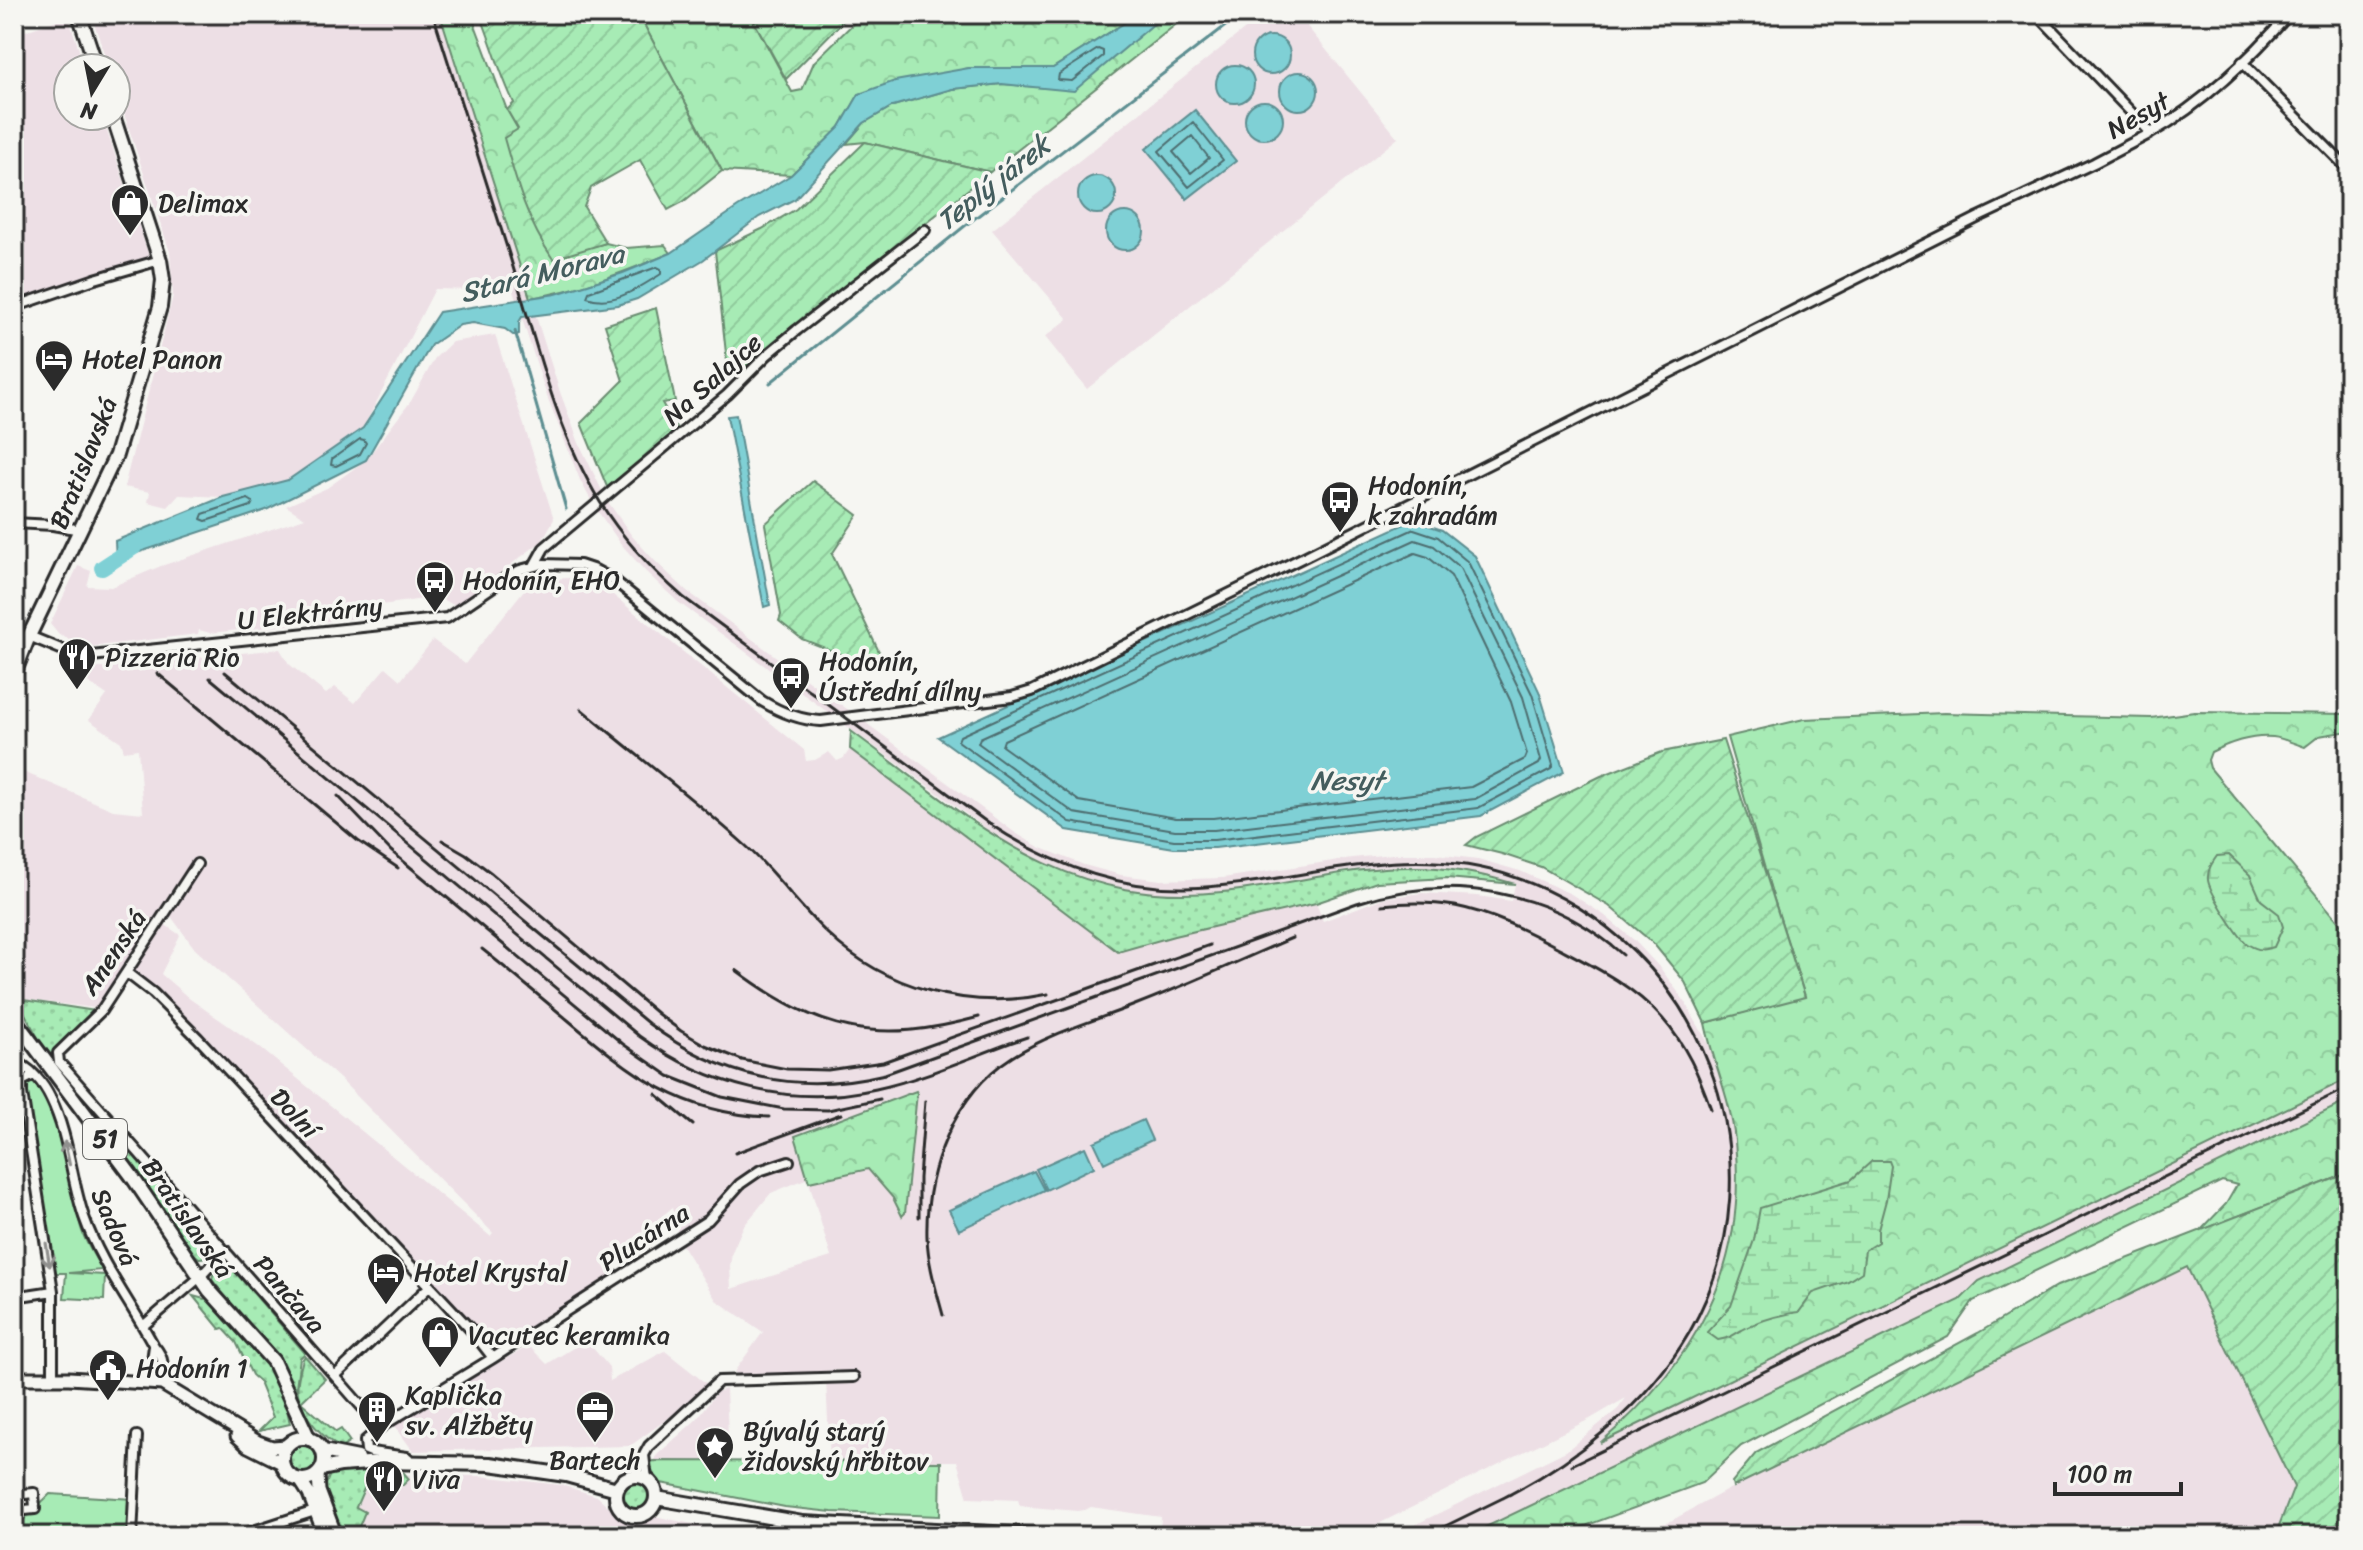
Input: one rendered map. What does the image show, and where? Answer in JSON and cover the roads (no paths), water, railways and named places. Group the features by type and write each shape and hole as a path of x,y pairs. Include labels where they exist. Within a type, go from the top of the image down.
{"main road":[{"path":"79,14 92,52"},
{"name":"Bratislavská","path":"14,674 29,636 116,455 163,291 160,260 118,132"},
{"name":"Bratislavská","path":"14,1019 131,1175 200,1277 273,1361 309,1439"},
{"path":"14,1378 156,1383 266,1445 309,1439"},
{"name":"Bratislavská","path":"290,1444 293,1406"},
{"path":"222,1422 248,1446 282,1463 288,1474 300,1480 309,1494 325,1536"},
{"name":"51","path":"309,1439 323,1451 381,1462"},
{"name":"51","path":"282,1463 290,1444"},
{"path":"323,1451 319,1491 336,1536"},
{"name":"51","path":"300,1480 320,1472 381,1462 414,1462 516,1466 617,1489"},
{"path":"633,1476 647,1479 654,1486 656,1498 649,1512 630,1516 619,1506 617,1489 623,1480 633,1476"},
{"path":"656,1498 818,1524 1051,1536"}],"street":[{"path":"2037,14 2151,133"},
{"name":"Nesyt","path":"821,721 939,705 990,702 1032,691 2151,133 2185,112 2242,62 2289,14"},
{"path":"2242,62 2349,170"},
{"name":"Na Salajce","path":"534,566 544,548 727,395 767,355 925,230"},
{"path":"14,307 160,260"},
{"path":"14,523 81,530"},
{"name":"U Elektrárny","path":"29,636 78,655 91,656 447,618 507,577 534,566 567,564 595,570 615,581 762,701 793,716 821,721"},
{"name":"Anenská","path":"58,1057 58,1053 101,1011 197,864"},
{"name":"Dolní","path":"127,973 153,993 198,1038 430,1286"},
{"name":"Pančava","path":"58,1057 59,1062 382,1426"},
{"name":"Sadová","path":"14,1062 27,1066 50,1097 63,1132 72,1177 89,1231 104,1263 161,1353 163,1360 156,1383"},
{"path":"34,1075 22,1081 22,1093 53,1291 53,1378"},
{"name":"Plucárna","path":"382,1426 708,1220 740,1184 759,1171 789,1161"},
{"path":"143,1326 200,1277 225,1250"},
{"path":"335,1376 430,1286 493,1358"},
{"path":"14,1297 53,1291"},
{"path":"633,1476 653,1443 719,1381 854,1377"},
{"path":"382,1426 365,1441 366,1450 407,1457 414,1462"},
{"path":"132,1536 137,1436"},
{"path":"644,1455 647,1479"},
{"path":"14,1495 34,1493 35,1509 14,1511"},
{"path":"238,1536 315,1511"}],"water":[{"path":"1133,14 1160,14 1156,22 1074,91 1002,84 952,89 893,106 864,123 795,199 759,217 703,260 637,299 618,305 522,317 519,334 516,335 505,329 473,323 460,325 431,345 366,460 266,510 116,560 115,541 223,497 288,480 363,428 439,312 556,294 623,273 671,253 791,175 840,127 859,94 895,81 969,68 1053,68 1129,20"},
{"path":"1271,36 1284,42 1290,55 1284,68 1271,74 1258,68 1252,55 1258,42"},
{"path":"1235,65 1248,71 1254,84 1248,97 1235,103 1222,97 1216,84 1222,71"},
{"path":"1299,72 1312,78 1318,91 1312,104 1299,110 1286,104 1280,91 1286,78"},
{"path":"1264,101 1277,107 1283,120 1277,133 1264,139 1251,133 1245,120 1251,107"},
{"path":"1195,110 1236,161 1187,199 1146,149"},
{"path":"1097,176 1110,182 1116,195 1110,208 1097,214 1084,208 1078,195 1084,182"},
{"path":"1125,212 1138,218 1144,231 1138,244 1125,250 1112,244 1106,231 1112,218"},
{"path":"736,415 770,605 764,607 727,416"},
{"path":"1413,520 1442,530 1475,556 1539,691 1564,772 1481,816 1215,848 1174,848 1067,830 938,737"},
{"path":"1143,1120 1152,1140 1104,1163 1094,1142"},
{"path":"1085,1147 1094,1167 1046,1190 1036,1169"},
{"path":"1034,1171 1044,1190 959,1230 949,1210"}],"waterway":[{"name":"Teplý járek","path":"770,383 966,225 1241,14"},
{"path":"515,331 566,509"},
{"name":"Stará Morava","path":"102,568 134,547"}],"railway":[{"path":"433,14 570,444 584,474 618,528 648,564 683,597 988,823 1057,861 1132,884 1185,888 1390,863 1431,862 1472,866 1514,877 1579,908 1634,951 1678,1004 1709,1064 1726,1130 1730,1198 1718,1267 1689,1333 1672,1359 1631,1407 1557,1467 1503,1498"},
{"path":"225,672 649,1024 704,1058 761,1077 821,1083 885,1074 1357,903 1427,889 1497,893 1531,902 1564,915 1623,955"},
{"path":"157,673 358,841 398,868"},
{"path":"210,678 639,1036 693,1068 722,1080 782,1094 844,1094 914,1079 1027,1037"},
{"path":"581,709 745,845 828,934 876,969 902,982 959,997 1018,999 1048,994"},
{"path":"338,796 391,851 623,1044 669,1076 722,1097 784,1109 828,1110 880,1099"},
{"path":"442,840 490,872 681,1031 742,1060 787,1069 828,1070 883,1062 1210,945"},
{"path":"1382,905 1437,904 1482,913 1533,934 1612,978 1650,1006 1671,1028 1691,1061 1711,1109"},
{"path":"943,1315 927,1237 931,1186 947,1136 974,1091 1012,1057 1041,1041 1175,989 1292,938"},
{"path":"482,949 614,1058 660,1088 709,1108 769,1117"},
{"path":"736,970 795,1007 823,1020 851,1027 880,1031 910,1030 979,1017"},
{"path":"1572,1465 2349,1087"},
{"path":"656,1094 693,1125"},
{"path":"919,1217 925,1101"},
{"path":"735,1153 841,1114"},
{"path":"1425,1536 1511,1494"}],"place":[{"name":"Delimax","path":"130,237"},
{"name":"Hotel Panon","path":"54,393"},
{"name":"Hodonín, k zahradám","path":"1340,534"},
{"name":"Hodonín, EHO","path":"435,614"},
{"name":"Pizzeria Rio","path":"77,691"},
{"name":"Hodonín, Ústřední dílny","path":"791,710"},
{"name":"Hotel Krystal","path":"386,1306"},
{"name":"Vacutec keramika","path":"440,1369"},
{"name":"Hodonín 1","path":"108,1402"},
{"name":"Kaplička sv. Alžběty","path":"377,1444"},
{"name":"Bartech","path":"595,1444"},
{"name":"Bývalý starý židovský hřbitov","path":"715,1480"},
{"name":"Viva","path":"384,1513"}]}
